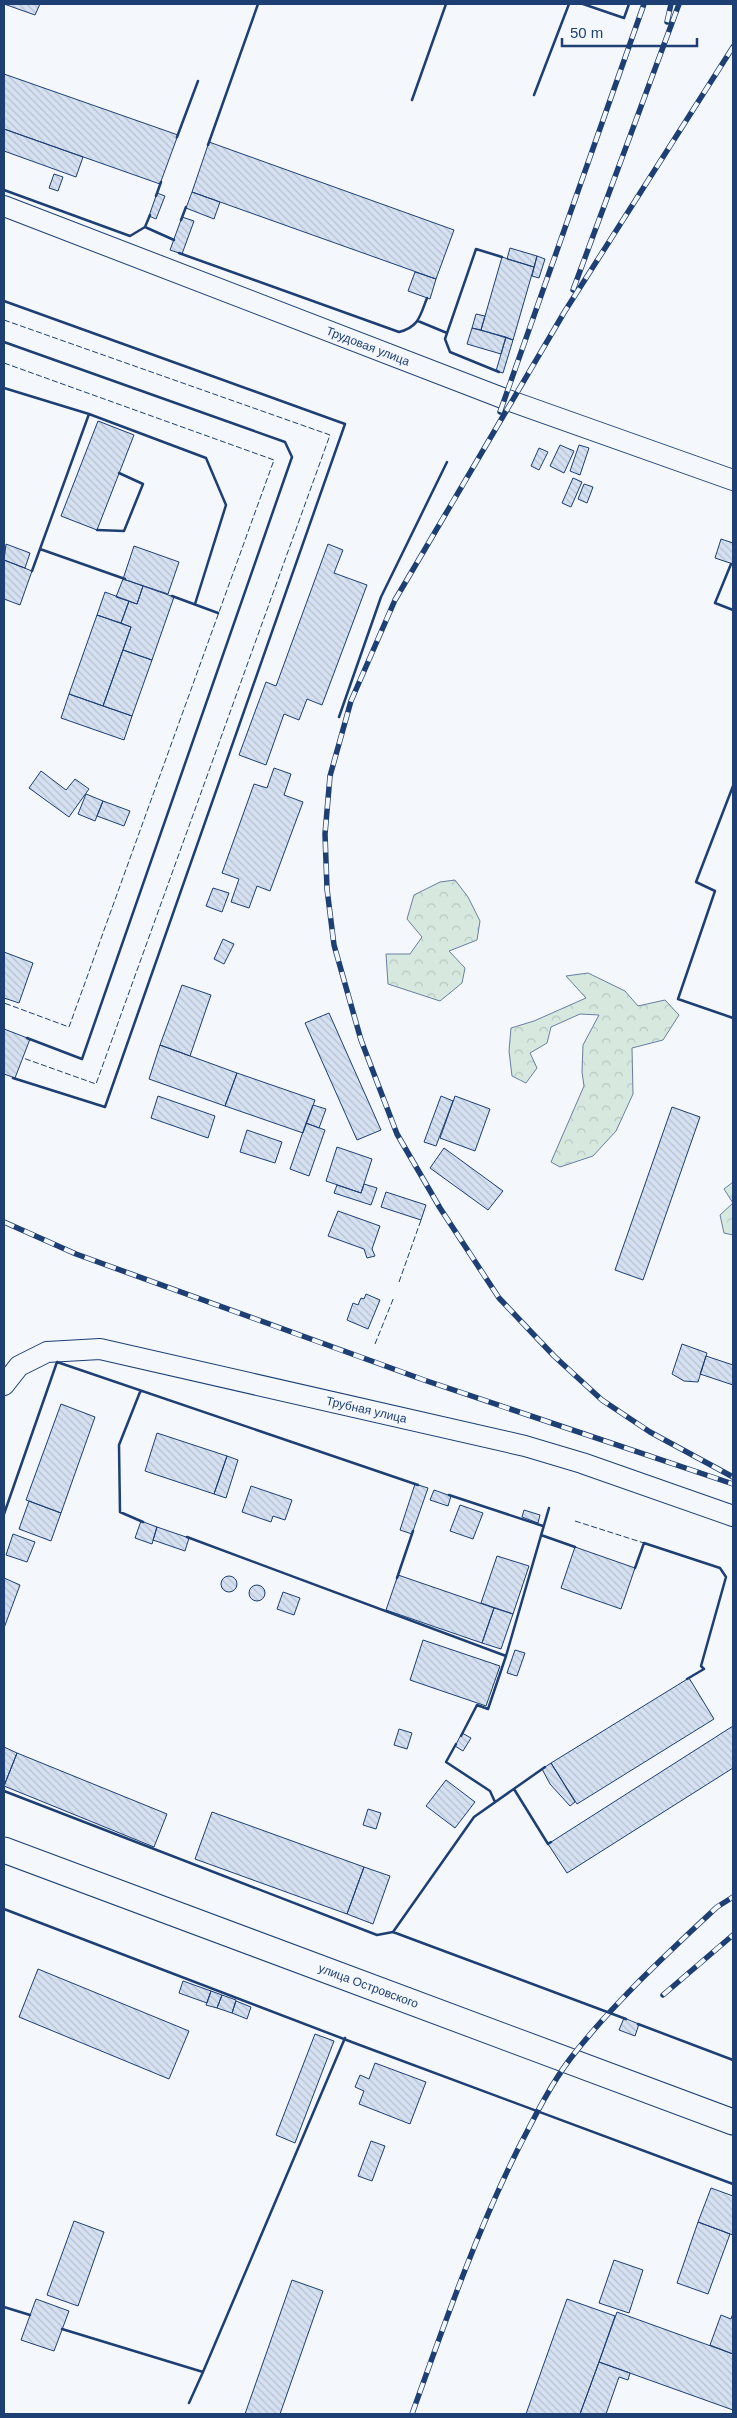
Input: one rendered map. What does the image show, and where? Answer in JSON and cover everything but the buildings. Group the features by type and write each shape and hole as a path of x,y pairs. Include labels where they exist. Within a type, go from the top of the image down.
{"main road":[{"name":"улица Островского","path":"4,1850 733,2122"}],"street":[{"name":"Трудовая улица","path":"4,206 505,400 733,480"},
{"name":"Трубная улица","path":"4,1384 19,1366 47,1352 100,1349 508,1441 582,1463 733,1516"}],"green space":[{"path":"455,880 468,897 480,921 477,940 449,951 465,968 462,983 440,1001 388,984 386,954 410,954 422,937 407,919 414,895 440,882"},
{"path":"588,973 625,991 638,1006 665,1000 679,1015 663,1040 632,1048 633,1094 616,1131 593,1156 560,1167 551,1162 584,1086 582,1072 583,1045 599,1015 580,1014 551,1027 547,1043 530,1053 537,1068 526,1083 512,1076 509,1051 511,1028 534,1021 586,998 566,976"},
{"path":"733,1182 733,1203 724,1189"},
{"path":"733,1203 733,1235 724,1233 720,1215"}],"railway":[{"path":"500,412 644,4"},
{"path":"667,22 671,4"},
{"path":"573,290 679,4"},
{"path":"733,47 565,311 395,600 351,701 330,776 325,834 327,889 334,945 361,1040 397,1134 440,1208 499,1298 554,1356 602,1400 650,1432 733,1477"},
{"path":"4,1222 76,1254 424,1380 733,1484"},
{"path":"412,2414 487,2215 517,2151 555,2081 587,2038 622,1999 717,1907 733,1897"},
{"path":"663,1995 733,1935"}],"fence":[{"path":"4,320 330,435 96,1084 23,1058"},
{"path":"4,363 274,460 69,1027 4,1003"},
{"path":"399,1282 421,1220"},
{"path":"375,1344 394,1297"},
{"path":"575,1521 644,1543"}],"wall":[{"path":"208,145 258,4"},
{"path":"412,100 446,4"},
{"path":"534,95 569,4"},
{"path":"583,4 624,18 629,4"},
{"path":"177,137 198,81"},
{"path":"156,196 161,182"},
{"path":"4,190 130,236 145,227 150,215"},
{"path":"181,220 186,207"},
{"path":"145,227 174,240"},
{"path":"499,372 450,352 445,339 476,249 502,257"},
{"path":"179,253 399,332 415,324 427,298"},
{"path":"4,301 345,424 105,1107 13,1078"},
{"path":"418,321 447,333"},
{"path":"4,342 285,442 292,457 82,1059 27,1038"},
{"path":"4,388 89,414 206,458 226,505 195,604"},
{"path":"32,571 89,414"},
{"path":"339,717 381,597 447,462"},
{"path":"97,530 124,531 143,484 119,473"},
{"path":"40,549 125,579"},
{"path":"733,564 731,564 715,603 733,610"},
{"path":"172,596 218,613"},
{"path":"733,786 696,882 715,891 678,999 733,1018"},
{"path":"4,1514 57,1362 418,1485"},
{"path":"140,1392 119,1445 120,1512 143,1522"},
{"path":"449,1495 543,1526"},
{"path":"461,1736 477,1705 488,1709 506,1656 549,1508"},
{"path":"397,1578 413,1531"},
{"path":"541,1535 575,1547"},
{"path":"187,1537 506,1656"},
{"path":"635,1568 644,1543 720,1568 726,1577 701,1666 704,1669 687,1679"},
{"path":"456,1744 446,1762 490,1791 495,1802"},
{"path":"393,1932 474,1817 545,1767"},
{"path":"514,1789 548,1844 551,1842"},
{"path":"4,1791 377,1935 393,1932 626,2019"},
{"path":"4,1909 357,2044 733,2184"},
{"path":"638,2024 733,2060"},
{"path":"62,2329 203,2372 345,2038"},
{"path":"4,2307 30,2315"},
{"path":"189,2403 203,2372"}]}
